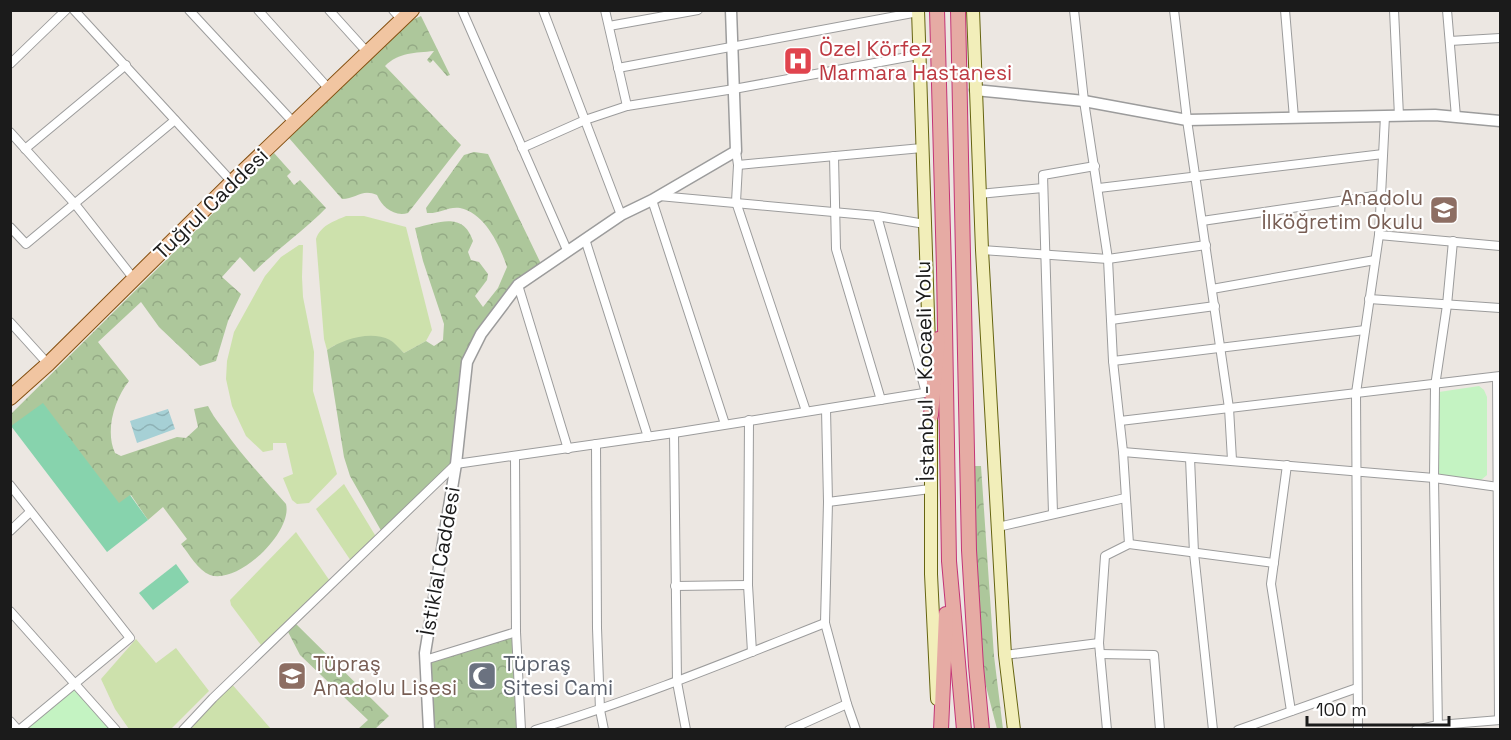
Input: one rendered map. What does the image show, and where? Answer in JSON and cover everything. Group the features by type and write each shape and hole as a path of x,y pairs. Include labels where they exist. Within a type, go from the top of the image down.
{"highway":[{"name":"İstanbul - Kocaeli Yolu","path":"937,10 949,561 964,729"},
{"path":"958,10 969,550 982,729"},
{"path":"931,415 944,269"},
{"path":"940,729 949,561"},
{"path":"976,666 989,729"}],"main road":[{"path":"973,10 979,194 1005,655 1014,729"},
{"path":"918,11 928,393 931,415 931,574 940,729"},
{"name":"Tuğrul Caddesi","path":"10,399 367,52 402,13"}],"street":[{"path":"10,64 66,10"},
{"path":"74,10 232,182"},
{"path":"189,10 294,123"},
{"path":"258,10 329,89"},
{"path":"329,10 367,52"},
{"path":"462,10 567,250"},
{"path":"543,10 621,215"},
{"path":"605,10 627,105"},
{"path":"609,26 698,10"},
{"path":"731,10 738,165 736,202 806,411"},
{"path":"1074,10 1084,101 1108,259 1113,361 1124,452 1129,544"},
{"path":"1174,10 1187,120 1229,408 1232,460"},
{"path":"1285,10 1294,118"},
{"path":"1394,10 1399,116"},
{"path":"1447,10 1456,117"},
{"path":"618,68 918,11"},
{"path":"1450,41 1500,38"},
{"path":"522,148 585,120 627,105 734,89 918,55"},
{"path":"25,148 126,65"},
{"path":"975,90 1084,101 1187,120 1435,115 1500,121"},
{"path":"1358,729 1356,393 1379,235 1385,116"},
{"path":"10,227 26,244 175,120"},
{"path":"10,132 75,204 134,279"},
{"path":"738,165 922,148"},
{"name":"İstiklal Caddesi","path":"429,729 425,653 456,464 467,362 481,334 518,285 621,215 656,198 736,151"},
{"path":"1099,188 1383,154"},
{"path":"834,156 836,249 881,400"},
{"path":"1053,513 1043,175 1095,165"},
{"path":"979,194 1043,188"},
{"path":"1202,220 1381,195"},
{"path":"725,424 656,198 736,202 877,216 925,224"},
{"path":"183,729 456,464 648,437 928,393 877,216"},
{"path":"1379,235 1500,246"},
{"path":"585,239 648,437"},
{"path":"1438,727 1434,478 1435,386 1447,306 1453,241"},
{"path":"982,250 1108,259 1206,245"},
{"path":"1212,289 1375,260"},
{"path":"518,285 568,449"},
{"path":"1369,299 1500,308"},
{"path":"1111,320 1215,306"},
{"path":"10,322 48,364"},
{"path":"1113,361 1365,330"},
{"path":"1120,421 1499,377 1500,720 1416,729"},
{"path":"826,408 828,502 825,623 856,729"},
{"path":"749,420 748,585 752,652"},
{"path":"674,433 677,682 686,729"},
{"path":"596,444 597,628 600,710 604,729"},
{"path":"1124,452 1434,478 1498,487"},
{"path":"515,457 516,632 521,729"},
{"path":"1190,458 1194,553 1213,729"},
{"path":"1287,465 1271,584 1291,711"},
{"path":"10,485 130,638 19,729 10,721"},
{"path":"828,502 930,489"},
{"path":"998,527 1125,498"},
{"path":"10,531 30,512"},
{"path":"1107,729 1099,643 1105,556 1129,544 1274,563"},
{"path":"675,586 748,585"},
{"path":"10,611 116,729"},
{"path":"535,729 600,710 677,682 825,623"},
{"path":"425,660 516,632"},
{"path":"1005,655 1099,643"},
{"path":"1100,654 1154,656 1160,729"},
{"path":"1238,729 1357,688"},
{"path":"789,729 847,704"}],"green space":[{"path":"421,16 450,75 447,76 433,60 430,63 427,60 434,51 402,56 385,66 461,145 408,213 398,214 389,210 377,195 372,193 342,199 289,138 405,23"},
{"path":"474,152 488,154 543,268 518,285 467,362 456,464 383,534 350,476 344,457 327,350 349,339 366,336 390,340 404,353 426,341 434,346 443,340 444,324 423,261 415,228 449,221 463,226 473,241 468,252 471,260 479,262 488,274 487,280 475,296 483,307 498,288 507,267 496,240 484,223 469,211 460,208 427,213 426,208 464,155"},
{"path":"274,153 291,172 287,176 294,185 300,180 326,208 254,272 240,257 222,277 241,294 228,321 216,361 200,366 159,327 141,302 98,342 129,381 115,406 111,426 115,453 121,456 177,437 186,438 198,427 194,409 208,406 239,450 286,504 286,516 281,528 261,554 235,572 222,576 210,575 198,566 181,544 187,539 163,507 148,520 131,495 119,504 43,404 11,427 11,414"},
{"path":"346,216 364,216 406,227 432,330 426,341 404,353 390,340 335,345 327,350 324,339 316,239 324,227"},
{"path":"299,245 303,245 303,297 314,352 313,391 337,474 309,503 297,504 292,500 283,478 293,474 286,443 273,443 273,450 263,452 246,436 232,406 226,379 227,361 234,332 265,276 281,257"},
{"path":"1479,386 1487,397 1487,475 1481,480 1438,475 1439,392"},
{"path":"43,403 119,503 130,495 148,520 107,552 11,426"},
{"path":"970,466 981,466 994,656 1003,729 997,729 980,663"},
{"path":"344,484 378,540 353,564 316,509"},
{"path":"296,532 332,584 264,649 231,605 230,600"},
{"path":"176,564 189,582 153,610 139,593"},
{"path":"293,621 389,716 375,729 358,729 368,720 300,655 286,628"},
{"path":"516,632 521,729 429,729 425,660"},
{"path":"136,639 156,663 176,648 209,691 171,729 129,729 115,709 101,679"},
{"path":"230,682 271,729 183,730"},
{"path":"76,683 116,730 19,730"}],"water":[{"path":"168,409 175,429 137,443 130,421"}],"place":[{"name":"Özel Körfez Marmara Hastanesi","path":"798,61"},
{"name":"Anadolu İlköğretim Okulu","path":"1444,210"},
{"name":"Tüpraş Anadolu Lisesi","path":"292,676"},
{"name":"Tüpraş Sitesi Cami","path":"482,676"}]}
